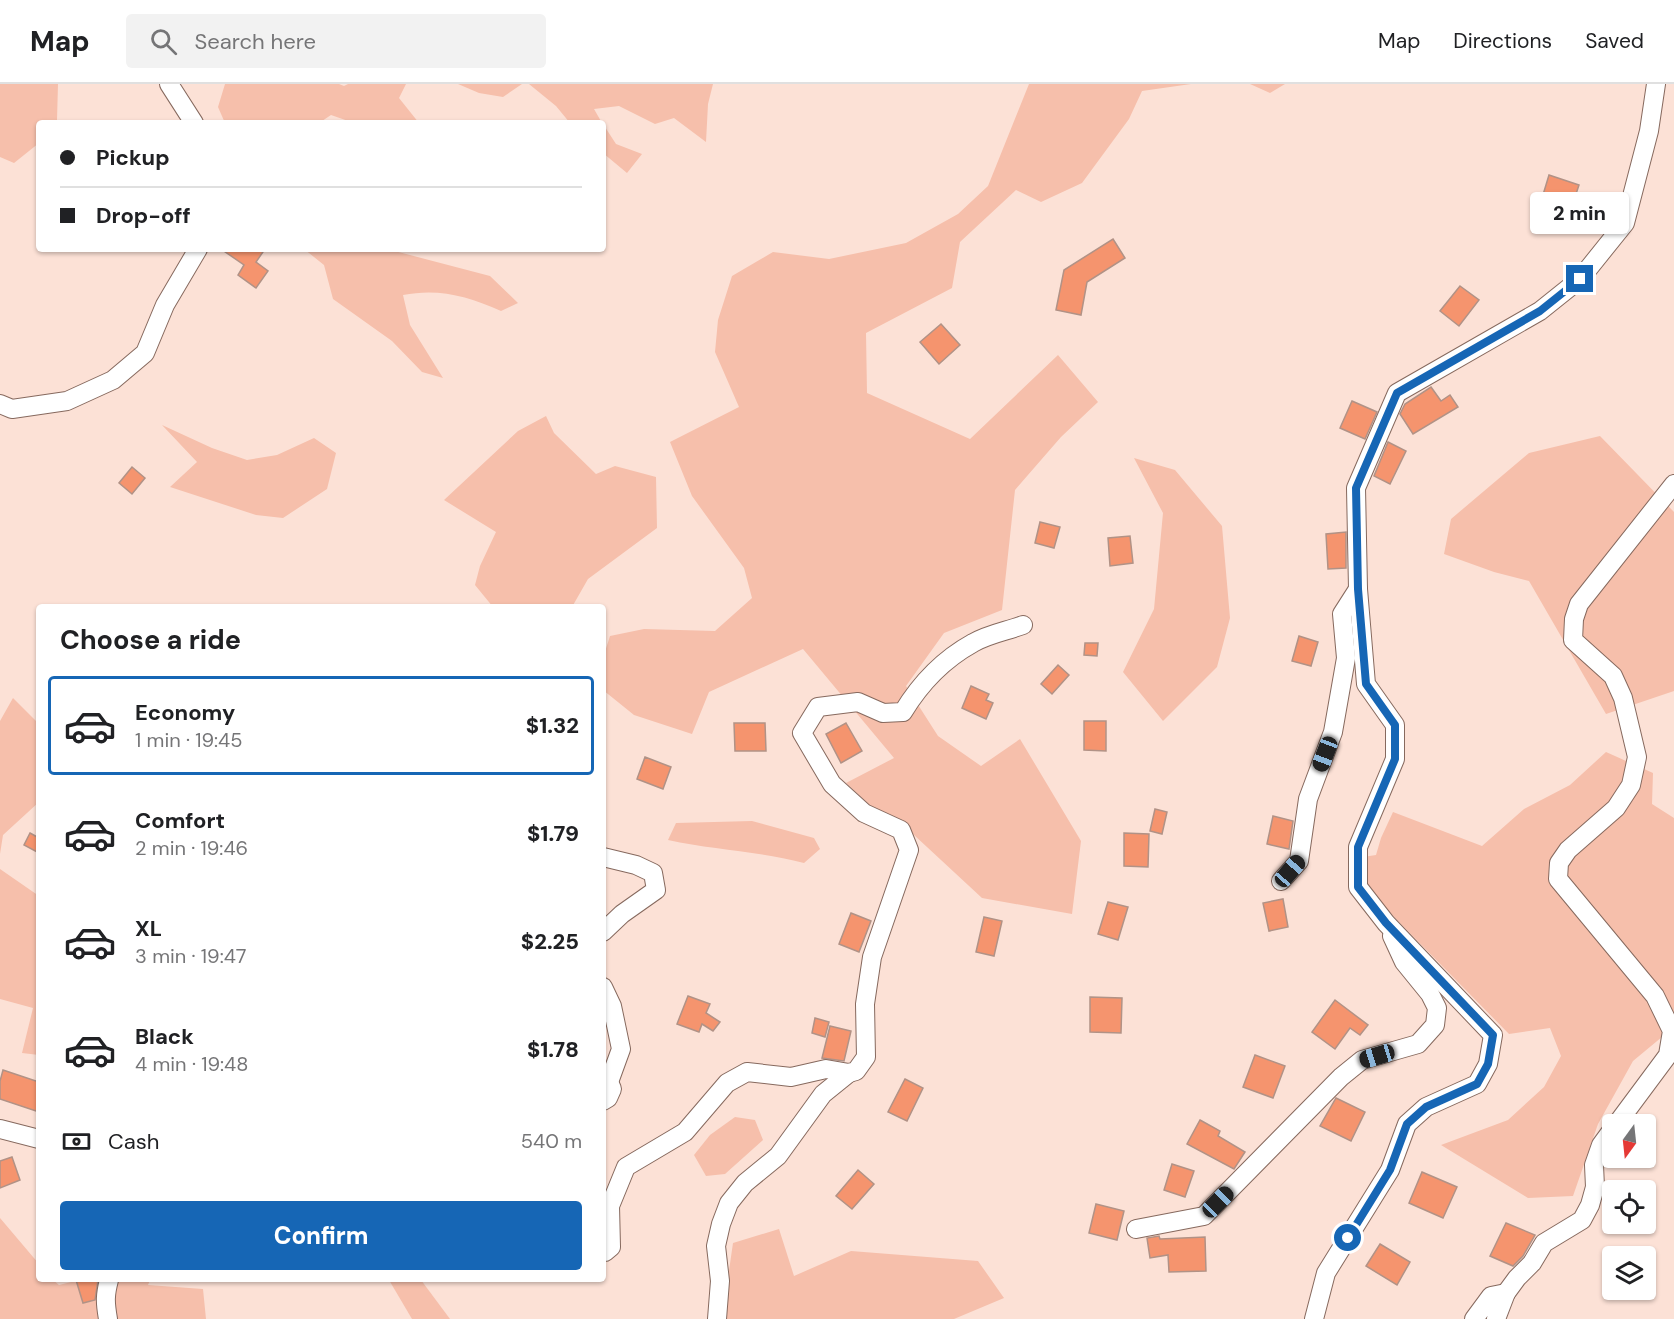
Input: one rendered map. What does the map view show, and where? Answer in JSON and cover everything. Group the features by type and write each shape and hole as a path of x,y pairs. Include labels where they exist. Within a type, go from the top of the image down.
{"street":[{"path":"169,84 192,120"},
{"path":"1314,1319 1326,1273 1390,1170 1407,1124 1426,1107 1477,1084 1488,1064 1493,1035 1386,923 1358,887 1358,847 1395,759 1395,725 1366,684 1358,589 1356,488 1397,393 1540,311 1580,279 1625,223 1649,131 1656,84"},
{"path":"0,404 12,408 67,401 113,380 145,353 165,305 196,252"},
{"path":"1624,1114 1668,1056 1672,1031 1655,996 1558,879 1559,863 1569,850 1616,808 1631,785 1637,757 1620,691 1613,676 1573,640 1574,619 1579,604 1674,484"},
{"path":"1281,881 1299,861 1308,799 1333,732 1346,658 1342,614 1358,589"},
{"path":"717,1319 720,1281 716,1246 729,1203 745,1182 778,1156 823,1094 849,1073 856,1071 866,1057 865,1004 872,957 909,850 901,830 864,813 832,784 802,733 818,707 858,702 883,713 903,712 913,695 942,664 975,641 1023,626"},
{"path":"606,858 636,865 653,873 656,890 622,914 606,929"},
{"path":"1136,1229 1204,1216 1341,1077 1362,1060 1418,1044 1435,1025 1437,1008 1430,994 1404,962 1386,923"},
{"path":"606,993 612,1006 621,1049 606,1082 612,1089 606,1099"},
{"path":"606,1251 611,1246 610,1206 626,1167 685,1132 727,1083 747,1072 791,1077 826,1069 849,1073"},
{"path":"0,1129 36,1138"},
{"path":"1496,1319 1506,1293 1532,1263 1544,1243 1582,1220 1590,1205 1595,1187 1594,1165 1602,1144"},
{"path":"108,1282 105,1301 108,1319"},
{"path":"1474,1319 1491,1296 1506,1293"}],"shaded area":[{"path":"0,84 58,84 57,120 36,120 36,145 14,163 0,157"},
{"path":"225,84 339,84 344,86 348,84 406,84 399,98 417,120 345,120 331,115 324,120 224,120 218,107"},
{"path":"458,84 522,84 503,97 479,93"},
{"path":"529,84 713,84 708,104 706,142 674,118 655,124 619,106 594,109 600,120 568,120 556,106"},
{"path":"1029,84 1191,84 1142,91 1129,119 1082,183 1041,202 1016,190 960,242 952,288 866,333 867,393 970,439 1058,355 1098,402 1061,437 1015,490 1002,610 944,633 906,686 938,736 981,766 1020,739 1081,841 1072,914 982,898 900,822 876,811 846,783 894,758 803,649 709,692 692,734 634,715 606,692 606,649 610,636 644,629 715,631 752,598 744,568 692,496 670,442 739,407 715,352 718,320 732,276 773,252 829,259 906,243 958,214 988,186"},
{"path":"1250,84 1285,84 1270,93"},
{"path":"606,129 616,144 642,154 627,173 606,156"},
{"path":"308,252 398,252 490,276 518,303 501,311 477,301 441,293 403,295 410,325 443,378 422,372 392,341 333,299 324,265"},
{"path":"546,416 554,433 596,474 615,466 656,477 657,528 588,579 574,604 491,604 475,585 480,566 496,532 444,500 518,431"},
{"path":"162,425 212,448 247,460 277,455 314,438 336,453 327,489 283,518 256,515 170,487 197,462"},
{"path":"1600,436 1674,512 1674,691 1606,714 1529,581 1494,572 1444,554 1451,519 1529,453"},
{"path":"1134,458 1175,470 1222,526 1230,618 1217,667 1163,721 1123,672 1154,609 1163,513"},
{"path":"13,698 36,721 36,805 3,835 0,854 0,721"},
{"path":"1606,752 1653,773 1652,804 1674,818 1674,1027 1633,1061 1602,1114 1573,1196 1528,1198 1441,1145 1508,1120 1544,1087 1561,1056 1550,1028 1509,1034 1367,887 1363,857 1376,855 1393,812 1482,846 1524,809 1570,785"},
{"path":"752,821 814,838 820,849 804,863 668,840 676,823"},
{"path":"0,869 36,894 36,1055 22,1053 33,1008 0,999"},
{"path":"735,1117 755,1120 763,1140 725,1174 706,1176 694,1155 710,1135"},
{"path":"0,1218 36,1260 36,1282 55,1282 59,1285 71,1282 149,1282 148,1285 203,1289 206,1319 0,1319"},
{"path":"779,1229 794,1276 851,1251 978,1261 1004,1298 954,1319 722,1319 733,1243"},
{"path":"390,1282 422,1282 450,1319 412,1319"}],"building":[{"path":"1549,175 1579,185 1568,218 1539,208"},
{"path":"1113,239 1125,258 1087,282 1081,315 1056,310 1064,270"},
{"path":"225,252 263,252 256,262 268,271 256,288 238,275 244,265"},
{"path":"1460,286 1479,300 1459,326 1440,311"},
{"path":"941,324 960,345 939,364 920,342"},
{"path":"1431,387 1441,401 1450,395 1458,407 1413,434 1400,414 1405,404"},
{"path":"1352,401 1377,412 1365,439 1340,428"},
{"path":"1388,442 1406,451 1390,484 1374,476"},
{"path":"132,467 145,478 132,494 119,483"},
{"path":"1040,522 1060,527 1054,548 1035,543"},
{"path":"1346,532 1346,568 1328,569 1326,534"},
{"path":"1130,536 1133,563 1110,566 1108,538"},
{"path":"1299,636 1318,642 1311,666 1292,661"},
{"path":"1085,643 1098,643 1097,656 1084,655"},
{"path":"1058,665 1069,675 1052,694 1041,684"},
{"path":"971,686 989,694 986,700 993,703 986,719 962,708"},
{"path":"1084,721 1106,721 1106,751 1084,750"},
{"path":"734,723 765,723 766,751 735,751"},
{"path":"846,723 862,751 841,763 826,734"},
{"path":"645,757 671,767 663,789 637,779"},
{"path":"1155,809 1167,812 1162,834 1150,831"},
{"path":"1273,816 1293,821 1289,849 1267,844"},
{"path":"30,833 36,836 36,851 24,845"},
{"path":"1124,833 1149,834 1148,867 1124,866"},
{"path":"1283,899 1288,927 1269,931 1263,903"},
{"path":"1108,902 1128,907 1118,940 1098,934"},
{"path":"851,913 871,921 859,952 839,944"},
{"path":"984,917 1002,921 994,956 976,952"},
{"path":"688,996 710,1004 706,1013 720,1022 713,1031 702,1024 699,1032 677,1024"},
{"path":"1090,997 1122,998 1121,1033 1090,1032"},
{"path":"1335,1000 1368,1025 1360,1035 1350,1028 1335,1049 1312,1032"},
{"path":"815,1018 829,1022 825,1037 812,1033"},
{"path":"830,1026 851,1031 844,1061 822,1058"},
{"path":"1255,1055 1285,1066 1273,1098 1243,1087"},
{"path":"3,1070 36,1081 36,1111 0,1099 0,1081"},
{"path":"905,1079 923,1088 907,1121 888,1112"},
{"path":"1336,1098 1365,1112 1351,1141 1320,1126"},
{"path":"1200,1120 1220,1131 1218,1136 1245,1152 1234,1169 1187,1144"},
{"path":"12,1157 20,1180 0,1188 0,1161"},
{"path":"1172,1164 1194,1171 1185,1197 1164,1190"},
{"path":"858,1170 874,1184 852,1209 836,1196"},
{"path":"1422,1172 1457,1187 1443,1218 1409,1203"},
{"path":"1096,1204 1124,1211 1117,1240 1089,1233"},
{"path":"1506,1223 1535,1235 1523,1256 1513,1266 1490,1256"},
{"path":"1159,1236 1160,1239 1205,1237 1206,1271 1169,1272 1168,1255 1150,1258 1147,1238"},
{"path":"1380,1244 1410,1262 1397,1285 1366,1266"},
{"path":"77,1282 98,1282 95,1300 83,1303"}],"route":[{"path":"1348,1238 1390,1170 1407,1124 1426,1107 1477,1084 1488,1064 1493,1035 1386,923 1358,887 1358,847 1395,759 1395,725 1366,684 1358,589 1356,488 1397,393 1540,311 1580,279"}]}
